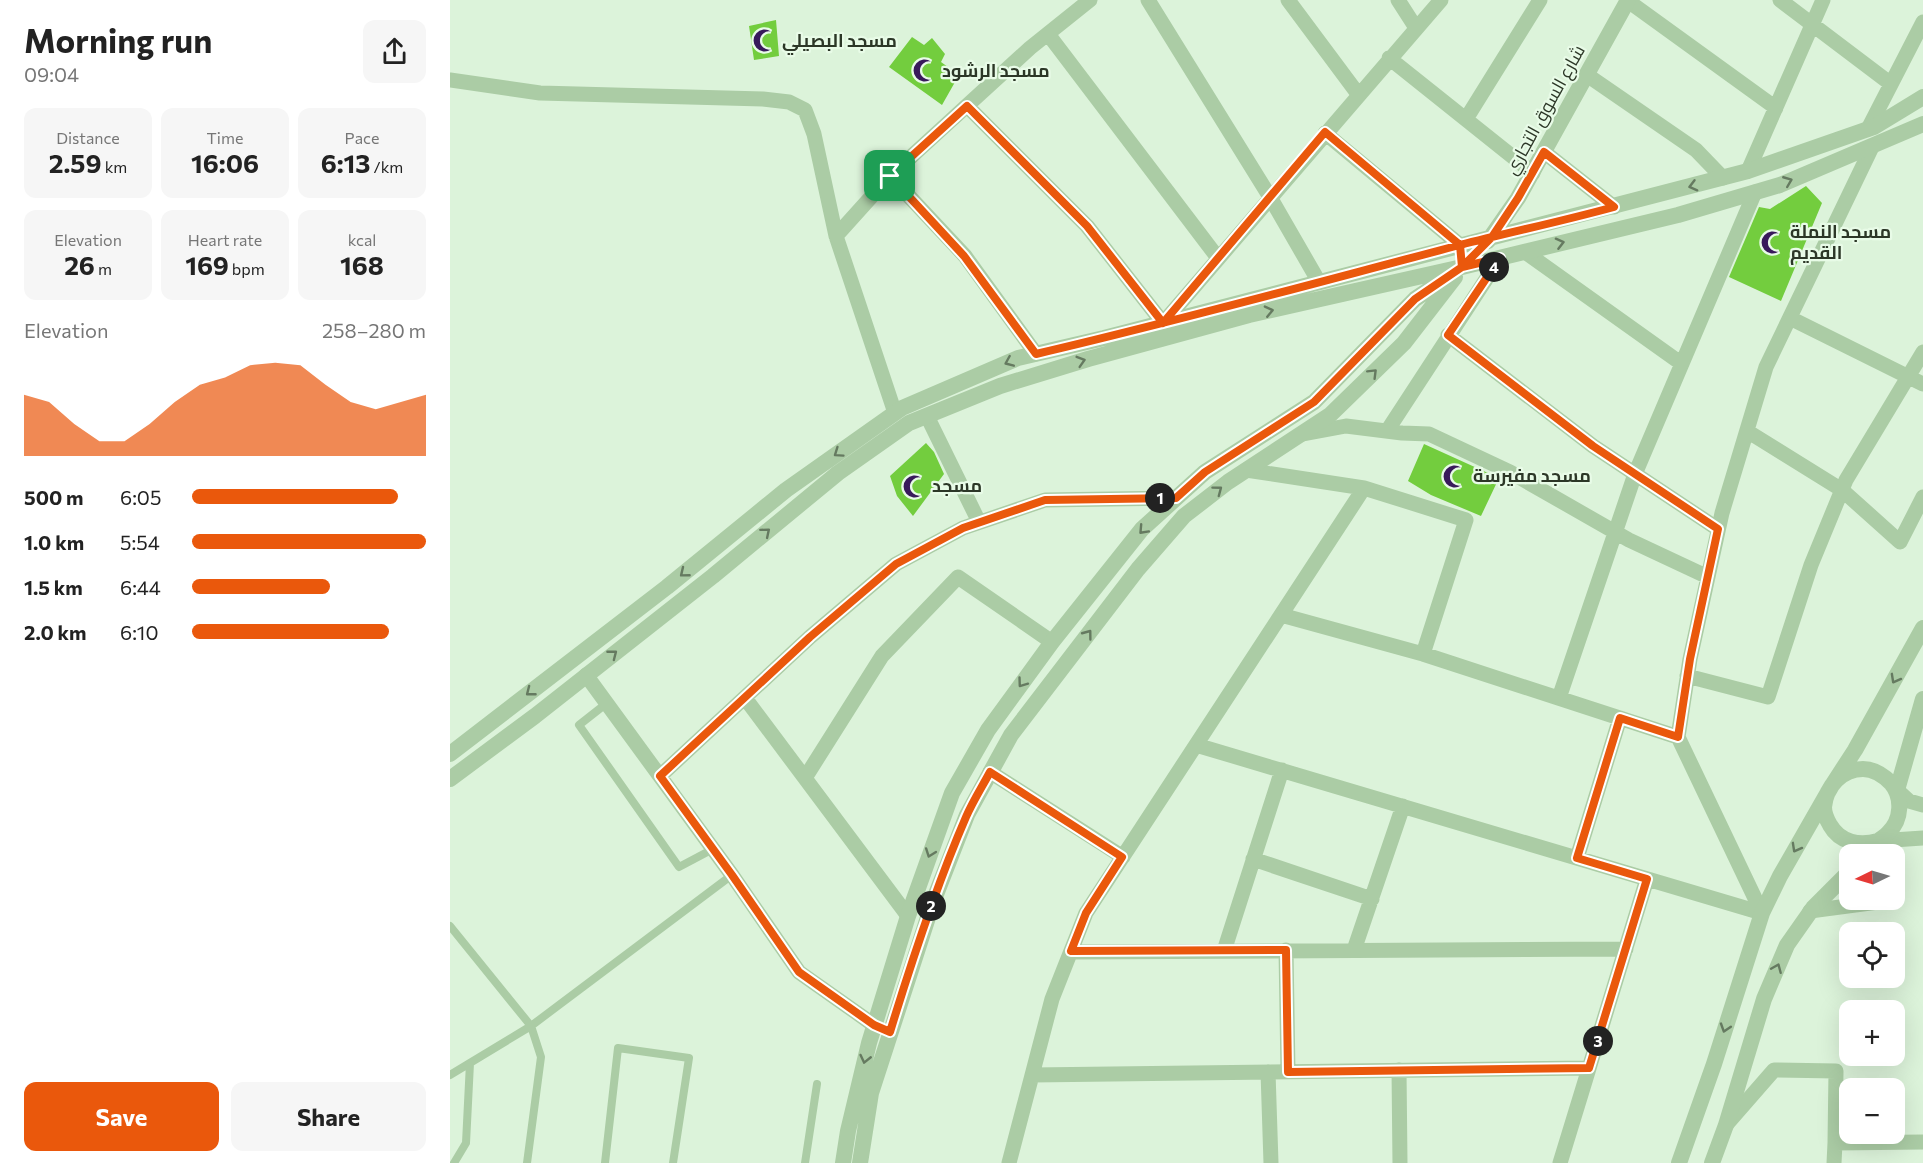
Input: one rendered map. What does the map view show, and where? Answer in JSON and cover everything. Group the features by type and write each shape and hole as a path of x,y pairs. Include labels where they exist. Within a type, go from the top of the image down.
{"street":[{"path":"836,236 890,176 1048,34 1090,0"},
{"path":"1148,0 1270,197 1319,282"},
{"path":"1288,0 1358,94"},
{"path":"1398,0 1416,28"},
{"path":"1163,323 1325,132 1441,0"},
{"path":"1466,119 1540,0"},
{"path":"1780,0 1891,84"},
{"path":"1748,171 1823,0"},
{"path":"1628,1 1776,108"},
{"name":"شارع السوق التجاري","path":"1462,267 1492,237 1533,172 1628,1"},
{"path":"1868,129 1923,22"},
{"path":"1048,34 1218,258"},
{"path":"1389,58 1533,172"},
{"path":"1587,75 1696,150 1723,178"},
{"path":"450,80 540,93 763,99 789,102 805,110 814,134 836,236 895,413"},
{"path":"450,754 667,587 786,490 902,408 1018,358 1163,323 1748,171 1868,129 1923,97"},
{"path":"967,106 1087,226 1163,323"},
{"path":"450,779 713,576 838,473 909,423 1000,386 1088,359 1249,315 1678,215 1780,185 1923,124"},
{"path":"843,1163 848,1131 882,1028 967,814 1011,735 1138,569 1184,516 1246,470 1330,416 1404,343 1462,267 1460,245 1325,132"},
{"path":"1762,913 1678,737 1687,676 1718,529 1766,367 1872,147"},
{"path":"1544,152 1614,207"},
{"path":"890,176 964,256 1036,354"},
{"path":"1559,698 1635,474 1755,192"},
{"path":"1525,252 1682,364"},
{"path":"1387,431 1500,258"},
{"path":"860,1163 882,1028 908,916 952,793 988,730 1052,642 1142,529 1205,472 1314,402 1415,299 1462,267"},
{"path":"1790,318 1923,384"},
{"path":"1448,335 1593,446 1718,529"},
{"path":"1687,676 1768,697 1811,565 1846,480 1923,352"},
{"path":"927,416 979,522"},
{"path":"1302,434 1346,426 1429,434 1510,472 1616,532 1708,577"},
{"path":"1747,431 1842,490 1900,542 1923,497"},
{"path":"1246,470 1364,488 1466,520 1423,654"},
{"path":"1009,1163 1053,999 1086,913 1364,488"},
{"path":"660,776 810,637 896,564 963,528 1045,500 1176,498"},
{"path":"806,778 882,656 958,577 1052,642"},
{"path":"1281,615 1423,654 1678,737"},
{"path":"1679,1163 1714,1064 1762,913 1780,876 1861,740 1923,628"},
{"path":"586,675 732,875 799,972 882,1028"},
{"path":"745,698 908,916"},
{"path":"1885,844 1888,833 1896,823 1899,810 1897,790 1923,699"},
{"path":"1577,858 1620,718"},
{"path":"1196,744 1762,913"},
{"path":"1866,844 1853,843 1842,838 1833,830 1827,819 1824,808 1831,787 1844,773 1865,769 1876,771 1909,801 1923,805"},
{"path":"1224,951 1282,770"},
{"path":"990,772 1122,857"},
{"path":"1354,950 1403,806"},
{"path":"1890,844 1923,838"},
{"path":"1253,859 1372,899"},
{"path":"1560,1163 1647,879"},
{"path":"1712,1163 1726,1125 1764,999 1787,945 1810,912 1839,882"},
{"path":"1810,912 1839,908"},
{"path":"1071,951 1626,949"},
{"path":"1286,950 1288,1072"},
{"path":"1032,1075 1589,1068"},
{"path":"1399,1070 1400,1163"},
{"path":"1726,1125 1774,1070 1836,1071 1834,1163"},
{"path":"1268,1072 1271,1163"},
{"path":"1835,1143 1923,1142"}],"lane":[{"path":"606,703 579,725 679,867 713,849"},
{"path":"450,1075 531,1026 732,875"},
{"path":"450,926 531,1026 541,1057 527,1163"},
{"path":"605,1163 618,1048 689,1058 673,1163"},
{"path":"454,1163 466,1143 470,1063"},
{"path":"805,1163 817,1084"}],"building":[{"name":"مسجد البصيلي","path":"776,20 779,56 754,60 749,26"},
{"name":"مسجد الرشود","path":"912,37 924,45 932,38 945,54 941,62 959,75 942,105 889,67"},
{"name":"مسجد النملة القديم","path":"1806,186 1822,203 1781,301 1729,277 1759,207 1770,209"},
{"name":"مسجد","path":"926,443 934,452 944,474 913,516 897,496 890,476"},
{"name":"مسجد مفيرسة","path":"1424,444 1499,478 1481,516 1431,495 1408,481"}],"place":[{"name":"مسجد البصيلي","path":"764,41"},
{"name":"مسجد الرشود","path":"924,71"},
{"name":"مسجد النملة القديم","path":"1772,242"},
{"name":"مسجد مفيرسة","path":"1455,476"},
{"name":"مسجد","path":"914,486"}],"route":[{"path":"890,176 964,256 1036,354 1104,338 1288,291 1460,245 1462,267 1415,299 1314,402 1205,472 1176,498 1045,500 963,528 896,564 810,637 660,776 799,972 874,1025 890,1032 933,902 967,814 990,772 1122,857 1086,913 1071,951 1286,950 1288,1072 1589,1068 1647,879 1577,858 1620,718 1678,737 1690,659 1718,529 1593,446 1448,335 1500,258 1462,267 1492,237 1518,198 1544,152 1614,207 1592,213 1492,237 1460,245 1325,132 1163,323 1087,226 967,106 890,176"}]}
